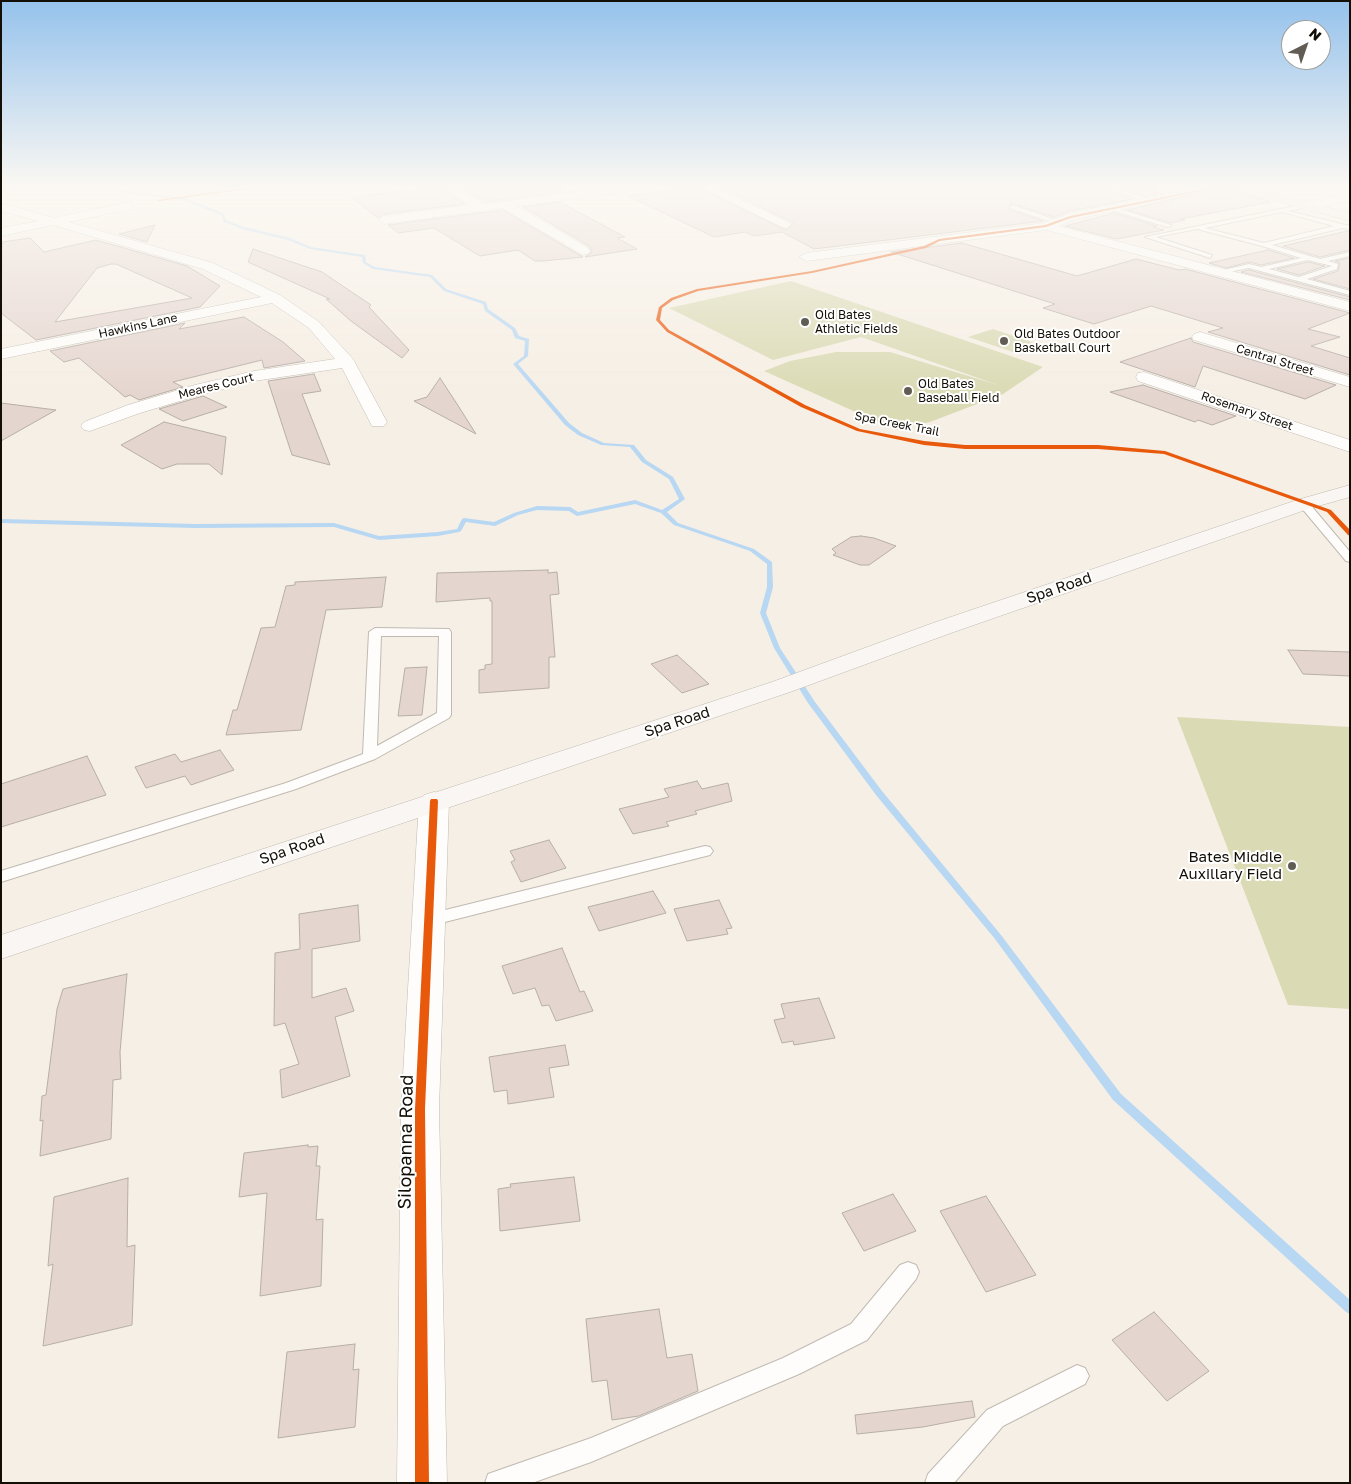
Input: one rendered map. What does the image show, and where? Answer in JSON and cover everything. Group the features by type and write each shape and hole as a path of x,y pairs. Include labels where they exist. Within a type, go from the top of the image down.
{"main road":[{"name":"Spa Road","path":"1,947 434,801 781,687 942,628 1304,504 1350,491"}],"street":[{"path":"181,257 208,266 275,298 314,325 347,362 378,422"},
{"path":"1167,257 1350,307"},
{"name":"Hawkins Lane","path":"1,354 275,298"},
{"name":"Central Street","path":"1200,337 1350,382"},
{"name":"Meares Court","path":"90,426 134,409 209,387 254,376 347,362"},
{"name":"Rosemary Street","path":"1144,377 1350,446"},
{"name":"Silopanna Road","path":"422,1483 420,1109 434,801"}],"lane":[{"path":"1262,269 1307,257"},
{"path":"1278,288 1335,268 1336,265 1309,257"},
{"path":"1320,261 1336,257"},
{"path":"1215,271 1244,265 1350,292"},
{"path":"1304,504 1350,559"},
{"path":"1,877 291,786 370,756 444,715 445,632 375,632 370,756"},
{"path":"429,920 705,851"},
{"path":"497,1483 591,1450 791,1366 859,1332 908,1272"},
{"path":"937,1483 995,1418 1077,1376"}],"path":[{"path":"1140,293 1215,271"},
{"path":"1137,279 1192,294"}],"green space":[{"path":"791,281 1043,367 1003,394 930,422 896,430 764,371 790,361 836,352 890,352 998,385 861,337 773,360 669,308"},
{"name":"Old Bates Outdoor Basketball Court","path":"993,329 1040,345 1016,353 968,337"},
{"name":"Bates Middle Auxillary Field","path":"1177,717 1350,727 1350,1009 1288,1005"}],"building":[{"path":"2,257 156,257 187,266 220,286 200,307 36,340 1,313","holes":["111,264 116,264 192,298 55,322 97,268"]},
{"path":"250,257 278,257 322,272 371,305 369,307 409,350 402,358 351,321 326,299 330,299 248,262"},
{"path":"529,257 580,257 543,261 535,261"},
{"path":"908,257 1012,257 1077,276 1136,259 1179,270 1185,269 1350,313 1308,329 1340,337 1311,346 1350,358 1350,375 1208,332 1223,328 1151,306 1094,324 1043,308 1055,304"},
{"path":"1235,257 1294,258 1261,265 1249,262 1226,268 1209,263"},
{"path":"1350,258 1350,289 1313,279 1338,271 1340,263 1335,261"},
{"path":"1308,262 1325,266 1299,275 1277,269"},
{"path":"1249,270 1350,297 1350,300 1241,272"},
{"path":"244,317 283,342 305,361 264,368 262,360 173,382 183,387 139,400 130,395 125,397 79,358 64,362 50,351 185,323 179,329"},
{"path":"1191,338 1193,342 1336,385 1305,399 1203,366 1195,387 1120,362"},
{"path":"314,374 321,391 302,394 330,465 292,455 268,381"},
{"path":"440,378 476,434 414,401 427,397"},
{"path":"1143,385 1236,416 1212,425 1198,420 1195,422 1110,392"},
{"path":"203,396 227,407 183,421 159,409"},
{"path":"1,403 56,410 1,441"},
{"path":"164,422 226,437 222,475 209,464 177,464 162,469 121,445"},
{"path":"851,537 874,538 896,546 869,565 860,565 833,555 836,553 832,549"},
{"path":"548,570 548,573 557,572 559,594 550,595 555,657 549,657 549,688 479,693 479,670 485,669 485,665 492,664 492,601 490,601 490,598 436,602 437,573"},
{"path":"386,577 382,607 326,610 301,730 226,735 233,710 237,710 261,628 275,627 286,586 295,585 295,582"},
{"path":"1288,650 1350,652 1350,676 1303,674"},
{"path":"677,655 709,684 682,693 651,664"},
{"path":"427,667 422,715 398,716 405,668"},
{"path":"220,750 234,770 191,785 185,776 146,788 135,767 175,754 181,762"},
{"path":"87,756 106,795 1,827 1,784"},
{"path":"697,781 702,789 728,783 732,801 695,811 697,814 666,822 669,826 633,834 619,809 669,797 664,789"},
{"path":"549,840 566,868 521,882 511,862 515,860 510,851"},
{"path":"653,891 666,913 599,931 588,907"},
{"path":"719,900 732,928 726,929 728,934 687,941 674,909"},
{"path":"358,905 360,941 312,949 312,998 346,988 354,1011 335,1017 350,1076 282,1098 280,1070 299,1064 285,1023 274,1026 275,953 300,949 299,914"},
{"path":"562,948 580,992 584,991 593,1011 556,1021 549,1005 542,1006 535,988 513,994 502,966"},
{"path":"127,974 120,1052 121,1079 113,1080 111,1139 40,1156 43,1120 40,1121 42,1096 46,1095 57,1009 63,989"},
{"path":"819,998 835,1038 794,1045 793,1041 782,1043 774,1020 785,1018 781,1004"},
{"path":"565,1045 569,1065 549,1068 554,1097 508,1104 507,1090 494,1092 489,1057"},
{"path":"308,1145 308,1147 318,1146 316,1166 320,1166 316,1220 323,1219 321,1286 260,1296 267,1193 239,1197 244,1153"},
{"path":"574,1177 580,1221 500,1231 498,1189 511,1187 510,1184"},
{"path":"128,1178 127,1247 135,1245 132,1325 43,1346 53,1264 48,1266 54,1197"},
{"path":"893,1194 916,1231 864,1251 842,1213"},
{"path":"986,1196 1036,1275 986,1292 940,1211"},
{"path":"659,1309 667,1358 692,1354 698,1391 639,1416 612,1420 607,1380 592,1382 586,1319"},
{"path":"1154,1312 1209,1371 1167,1401 1112,1340"},
{"path":"355,1344 353,1370 359,1369 355,1427 278,1438 287,1352"},
{"path":"972,1401 975,1417 923,1427 857,1434 855,1415"}],"waterway":[{"path":"364,257 364,262 374,268 431,276 445,290 485,303 486,310 514,329 517,337 527,340 526,356 515,364 567,424 580,434 603,444 632,446 644,461 671,478 682,499 663,512"},
{"path":"1,521 195,526 334,525 379,538 438,534 459,530 464,520 495,524 516,514 537,508 570,509 577,514 635,502 663,512"},
{"path":"663,512 676,524 752,550 770,563 770,587 763,613 777,648 812,703 879,793 998,937 1117,1097 1350,1308"}],"cycle path":[{"name":"Spa Creek Trail","path":"879,257 812,272 697,290 672,299 660,308 658,320 668,331 803,406 859,430 924,443 965,447 1098,447 1165,453 1329,511 1350,534"},
{"path":"422,1483 420,1109 434,801"}],"place":[{"name":"Old Bates Athletic Fields","path":"805,322"},
{"name":"Old Bates Outdoor Basketball Court","path":"1004,341"},
{"name":"Old Bates Baseball Field","path":"908,391"},
{"name":"Bates Middle Auxillary Field","path":"1292,866"}]}
